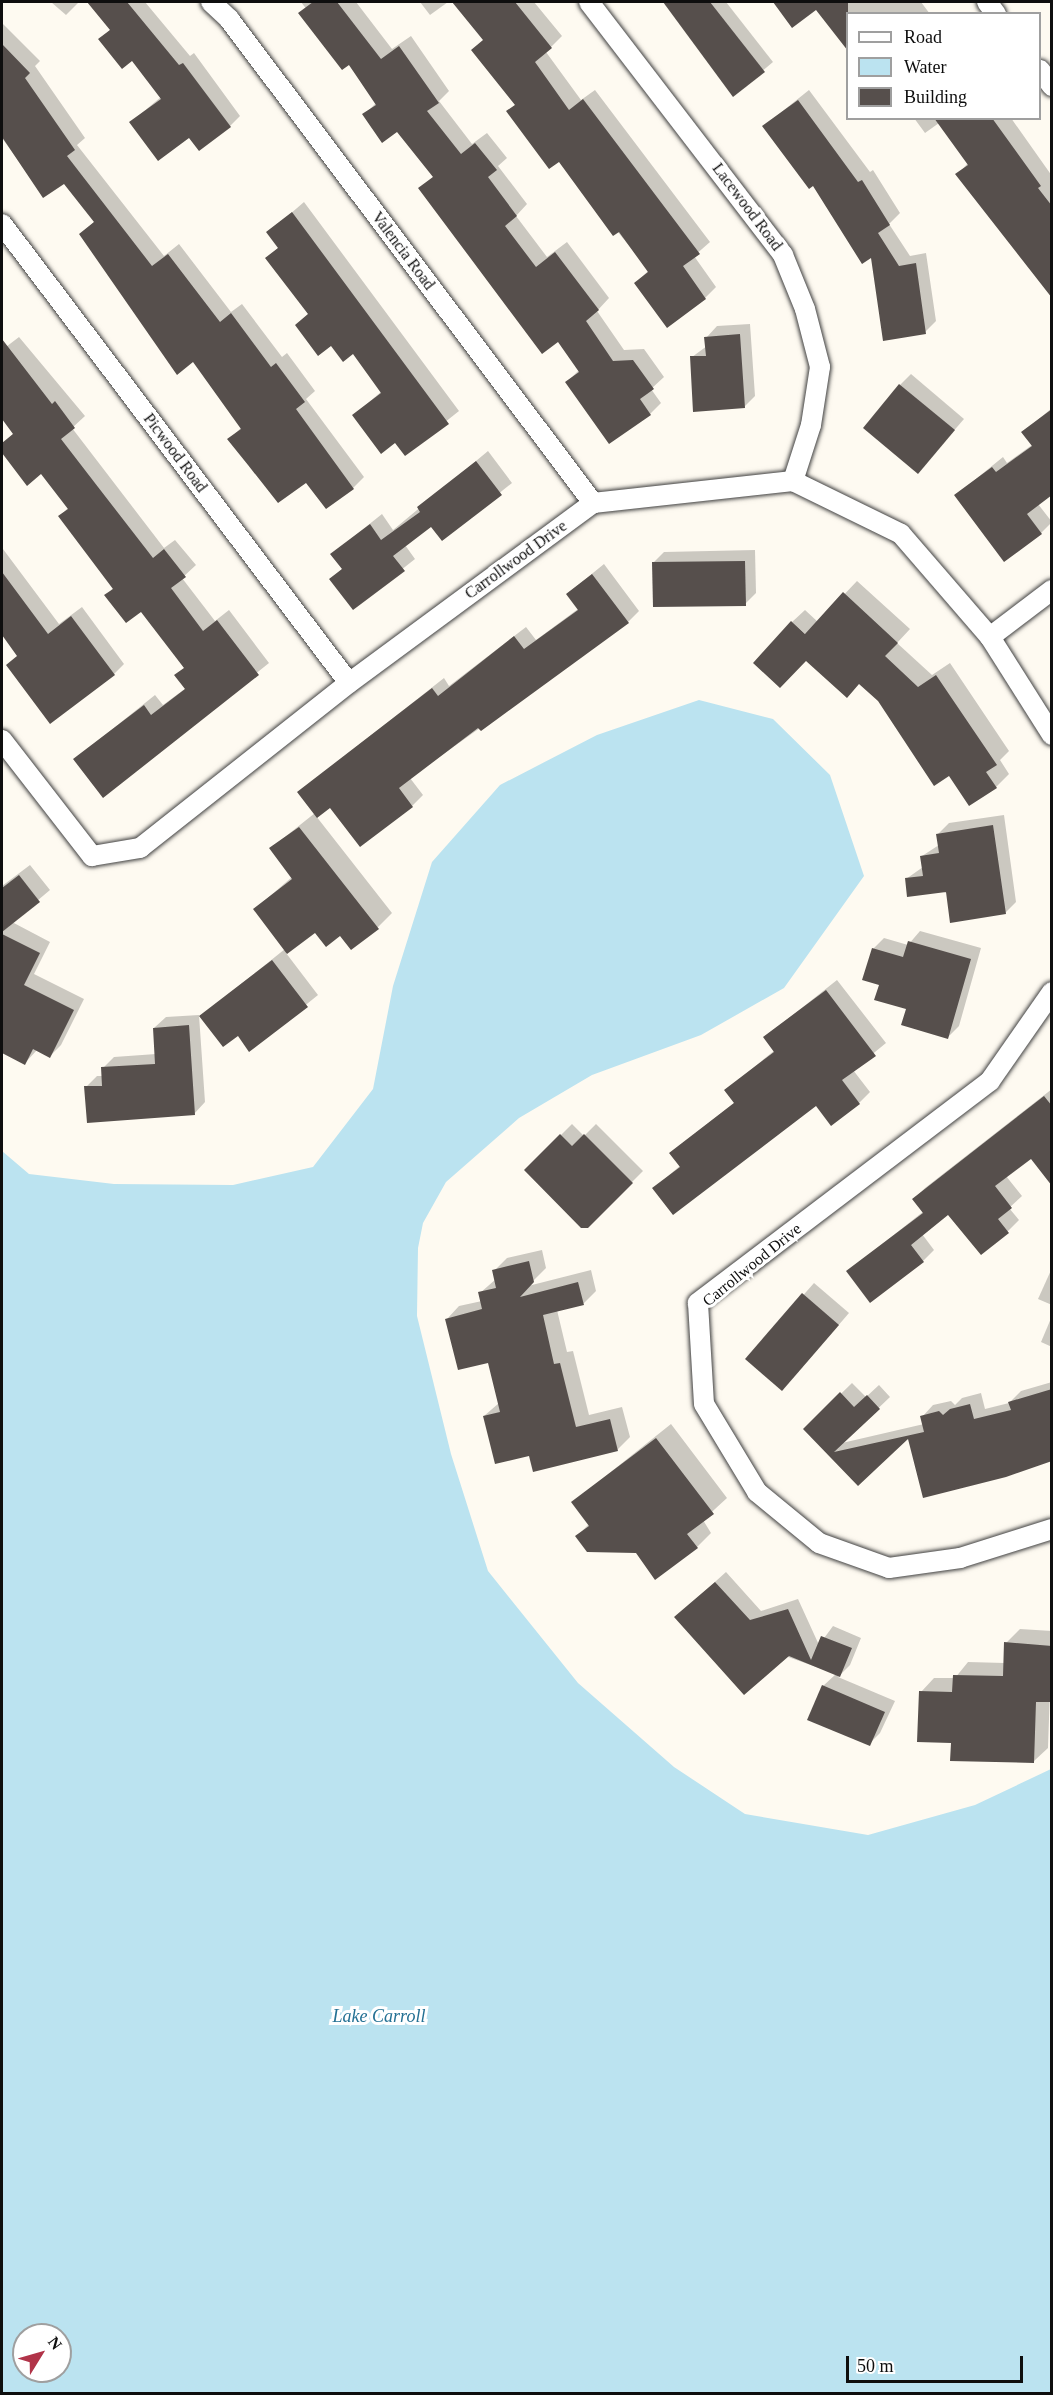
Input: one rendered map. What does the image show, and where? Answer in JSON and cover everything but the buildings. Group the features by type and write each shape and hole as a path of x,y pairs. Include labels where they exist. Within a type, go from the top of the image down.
{"street":[{"name":"Valencia Road","path":"211,2 236,29 593,503"},
{"name":"Lacewood Road","path":"589,2 783,255 805,309 820,367 811,425 793,481"},
{"path":"1041,71 1052,86"},
{"name":"Picwood Road","path":"2,224 349,683"},
{"path":"593,503 793,481 901,534 990,637 1052,735"},
{"name":"Carrollwood Drive","path":"2,740 92,856 140,848 349,683 593,503"},
{"path":"990,637 1052,590"},
{"name":"Carrollwood Drive","path":"1052,992 990,1082 698,1303 704,1404 757,1492 819,1543 889,1568 960,1558 1052,1529"}],"water":[{"name":"Lake Carroll","path":"699,700 773,719 830,775 864,876 784,988 701,1035 592,1075 519,1118 446,1182 423,1223 418,1248 417,1316 451,1454 488,1571 578,1683 674,1767 745,1814 868,1835 975,1805 1051,1769 1051,2393 2,2393 2,1151 29,1174 114,1184 233,1185 313,1167 373,1089 393,986 432,862 500,785 597,735"}]}
